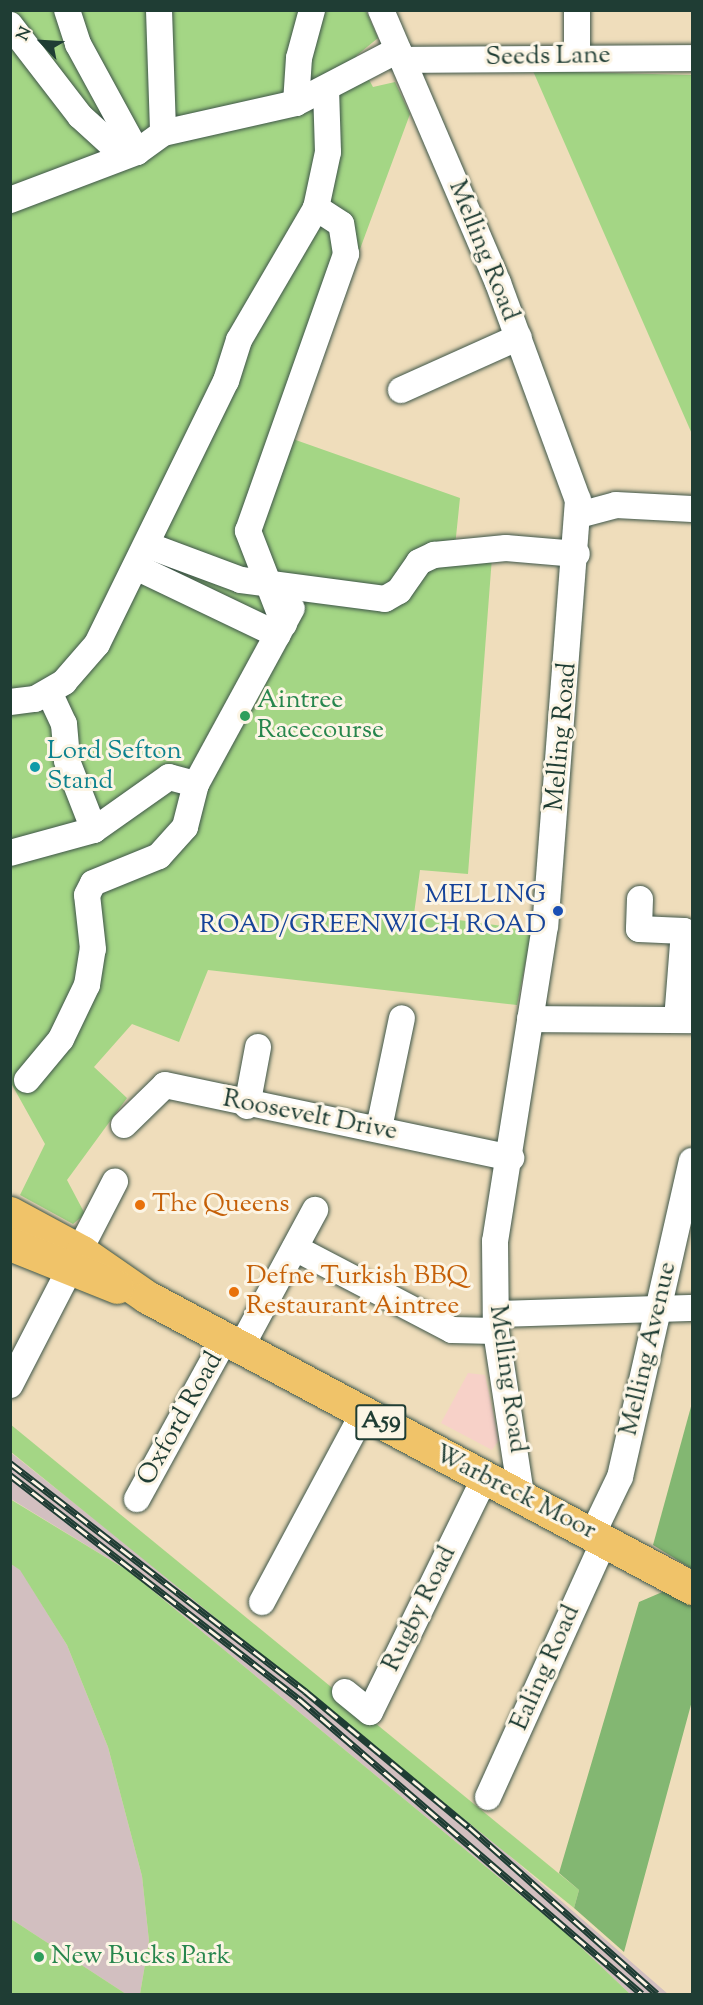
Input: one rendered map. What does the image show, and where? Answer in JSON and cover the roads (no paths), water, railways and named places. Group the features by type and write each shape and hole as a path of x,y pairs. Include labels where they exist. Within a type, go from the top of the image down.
{"highway":[{"name":"Warbreck Moor","path":"10,1213 77,1262 599,1536 693,1588"},
{"name":"Warbreck Moor","path":"10,1244 77,1262"}],"street":[{"path":"67,10 78,44 130,154"},
{"path":"159,10 163,133"},
{"path":"296,103 298,58 312,10"},
{"name":"Melling Road","path":"381,10 519,337 575,485 579,515 545,926 511,1158 495,1241 496,1322 521,1495"},
{"path":"577,10 577,56"},
{"path":"10,25 80,116 130,154"},
{"path":"10,200 130,154 163,133 296,103 401,55"},
{"name":"Seeds Lane","path":"401,55 693,58"},
{"path":"10,702 49,692 88,658 141,556 226,381 239,340 316,208 328,152 326,89"},
{"path":"281,630 268,583 248,531 346,254 341,224 316,208"},
{"path":"401,390 519,337"},
{"path":"579,515 616,506 693,509"},
{"path":"141,556 268,583 385,599 399,591 419,562 434,555 506,548 577,554"},
{"path":"141,556 281,630"},
{"path":"27,1080 61,1039 87,985 93,949 87,895 93,883 159,856 186,826 196,784 303,588"},
{"path":"49,692 64,724 67,761 94,830"},
{"path":"10,853 94,830 169,777 196,784"},
{"path":"530,1019 685,1020 688,931 639,929 640,899"},
{"path":"379,1128 402,1018"},
{"path":"247,1106 258,1047"},
{"name":"Roosevelt Drive","path":"124,1125 165,1085 247,1106 379,1128 511,1158"},
{"name":"Melling Avenue","path":"599,1536 620,1477 693,1161"},
{"path":"10,1385 77,1262 116,1182"},
{"name":"Oxford Road","path":"137,1499 233,1343 274,1287 315,1210"},
{"path":"295,1248 452,1330 496,1322 660,1308 693,1308"},
{"path":"262,1602 364,1412"},
{"name":"Rugby Road","path":"345,1692 370,1712 485,1477"},
{"name":"Ealing Road","path":"488,1797 599,1536"}],"railway":[{"path":"10,1463 305,1691 469,1827 657,1994"},
{"path":"10,1475 299,1699 642,1994"}],"place":[{"name":"Aintree Racecourse","path":"245,716"},
{"name":"Lord Sefton Stand","path":"35,767"},
{"name":"MELLING ROAD/GREENWICH ROAD","path":"558,911"},
{"name":"The Queens","path":"140,1205"},
{"name":"Defne Turkish BBQ Restaurant Aintree","path":"234,1292"},
{"name":"New Bucks Park","path":"39,1957"}]}
